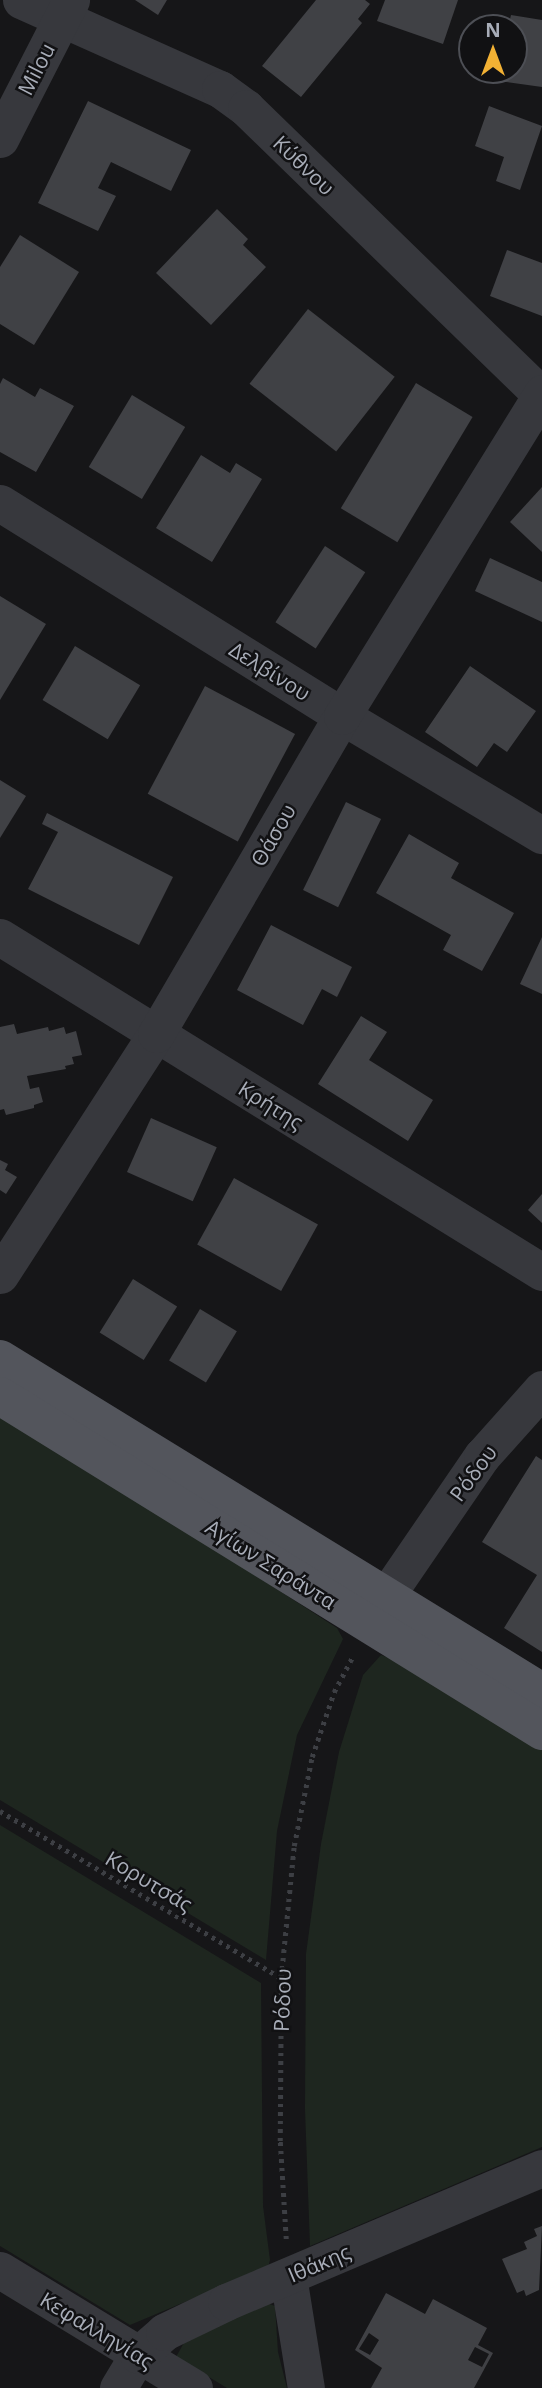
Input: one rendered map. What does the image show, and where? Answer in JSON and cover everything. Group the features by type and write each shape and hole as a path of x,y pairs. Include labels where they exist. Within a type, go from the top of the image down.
{"main road":[{"name":"Αγίων Σαράντα","path":"0,1359 378,1610 542,1731"},
{"name":"Αγίων Σαράντα","path":"0,1396 378,1610 542,1692"}],"street":[{"name":"Κύθνου","path":"21,0 66,9 220,89 246,108 542,394"},
{"name":"Milou","path":"0,139 66,9"},
{"name":"Θάσου","path":"0,1275 156,1034 342,716 542,394"},
{"name":"Δελβίνου","path":"0,503 342,716 542,835"},
{"name":"Κρήτης","path":"0,937 542,1272"},
{"name":"Ρόδου","path":"378,1610 482,1456 542,1389"},
{"name":"Ιθάκης","path":"118,2388 138,2355 164,2332 542,2168"},
{"name":"Κεφαλληνίας","path":"0,2270 194,2388"},
{"path":"288,2276 306,2388"}],"path":[{"name":"Ρόδου","path":"288,2276 279,2141 281,1978 294,1846 312,1757 334,1692 378,1610"},
{"name":"Κορυτσάς","path":"0,1811 281,1978"}],"shaded area":[{"path":"0,1411 337,1628 343,1639 297,1735 277,1831 266,1960 0,1800"},
{"path":"381,1655 405,1664 542,1750 542,2147 310,2246 305,2109 306,1954 321,1844 339,1752 363,1675"},
{"path":"0,1825 261,1983 263,2206 270,2260 268,2267 130,2325 0,2246"},
{"path":"267,2303 275,2306 278,2352 287,2388 227,2388 176,2357 186,2339"}],"building":[{"path":"135,0 167,0 158,15"},
{"path":"316,0 365,0 370,4 358,19 362,23 301,97 262,66"},
{"path":"385,0 458,0 443,44 377,21"},
{"path":"528,18 542,20 542,87 521,84 528,84"},
{"path":"88,101 191,150 171,191 111,162 98,188 116,196 98,231 38,203"},
{"path":"489,106 542,126 520,190 496,181 504,157 475,146"},
{"path":"217,209 248,239 243,245 266,267 211,325 156,273"},
{"path":"20,235 79,272 34,345 0,324 0,267"},
{"path":"507,250 542,263 542,316 490,296"},
{"path":"308,309 395,377 336,452 250,384"},
{"path":"3,378 35,397 40,388 74,406 36,472 0,452 0,384"},
{"path":"416,383 473,417 397,542 341,508"},
{"path":"132,395 185,427 142,499 89,467"},
{"path":"201,455 230,473 236,463 262,479 212,562 156,528"},
{"path":"542,487 542,552 510,522"},
{"path":"325,546 365,572 316,648 275,622"},
{"path":"490,558 542,582 542,622 475,591"},
{"path":"0,596 46,624 0,700"},
{"path":"75,646 140,685 108,739 43,700"},
{"path":"470,666 536,711 507,752 494,743 477,767 425,732"},
{"path":"205,686 295,734 238,842 148,794"},
{"path":"0,780 26,796 0,838"},
{"path":"346,802 381,819 338,907 303,890"},
{"path":"47,813 173,877 139,945 28,889 58,832 42,824"},
{"path":"409,834 459,863 451,878 514,913 482,971 443,950 451,935 376,893"},
{"path":"271,925 352,967 337,997 322,989 303,1025 237,990"},
{"path":"542,937 542,994 520,984"},
{"path":"361,1016 387,1032 369,1060 433,1100 408,1141 318,1084"},
{"path":"14,1024 17,1034 48,1027 49,1031 64,1027 66,1034 76,1031 82,1055 72,1057 74,1064 65,1066 66,1069 27,1076 30,1089 39,1087 43,1102 34,1105 34,1108 6,1115 4,1109 0,1110 0,1027"},
{"path":"151,1118 217,1147 193,1201 127,1172"},
{"path":"0,1160 8,1164 5,1170 17,1177 6,1194 0,1190"},
{"path":"234,1178 318,1225 281,1291 197,1244"},
{"path":"542,1194 542,1223 528,1210"},
{"path":"133,1279 177,1307 144,1360 100,1332"},
{"path":"200,1309 237,1331 206,1383 169,1360"},
{"path":"536,1456 542,1460 542,1652 504,1628 537,1575 482,1542"},
{"path":"542,2226 539,2290 526,2296 524,2290 517,2293 502,2259 527,2249 524,2242 537,2236 534,2229"},
{"path":"386,2293 425,2314 433,2299 487,2328 478,2345 493,2353 474,2388 371,2388 382,2368 355,2350","holes":["369,2333 379,2340 370,2355 359,2349","475,2347 489,2354 482,2367 468,2360"]}]}
